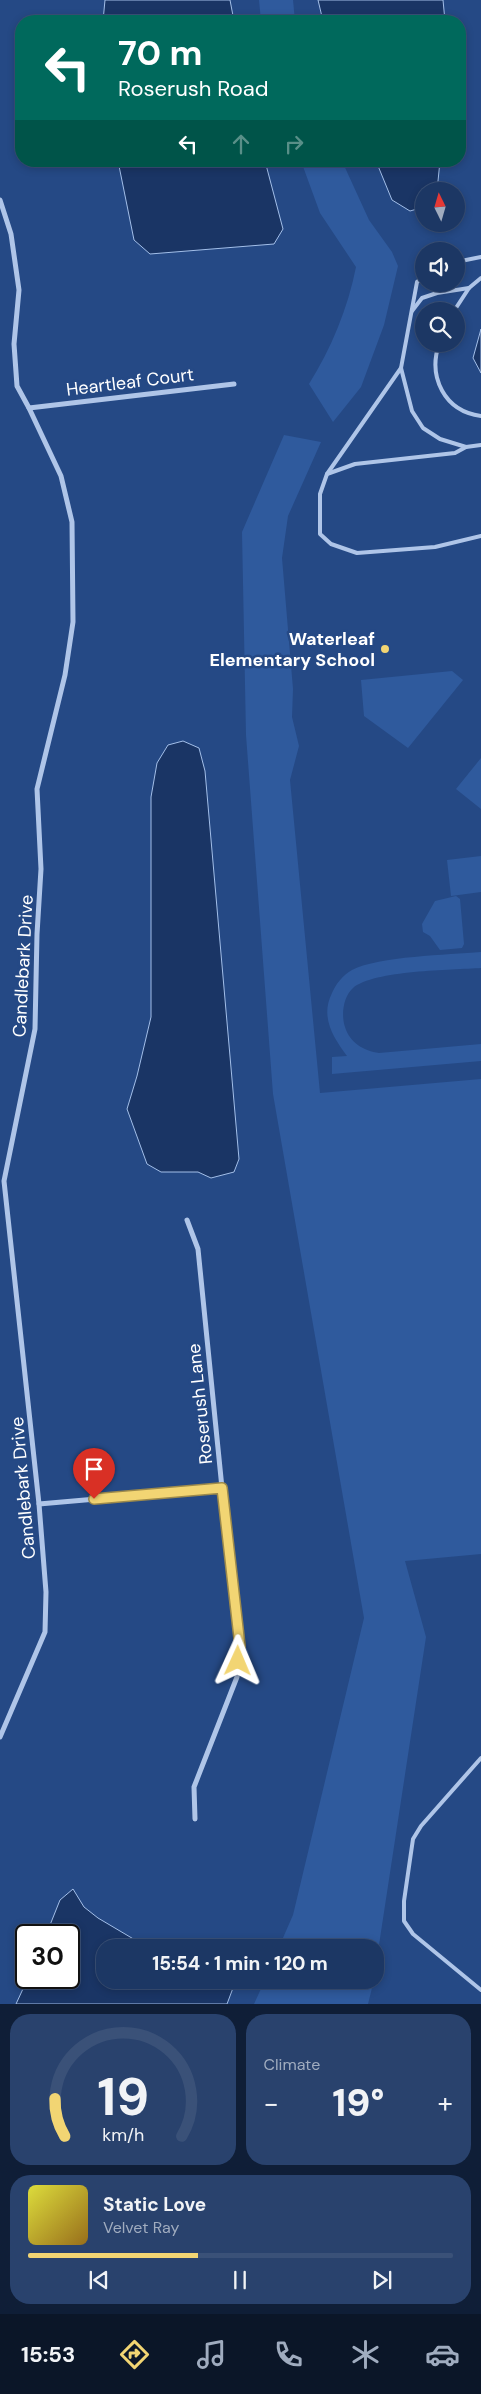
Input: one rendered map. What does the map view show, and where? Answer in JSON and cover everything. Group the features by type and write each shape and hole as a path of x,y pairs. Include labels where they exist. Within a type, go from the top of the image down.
{"street":[{"name":"Candlebark Drive","path":"0,200 11,234 19,290 14,344 16,386 29,408 61,476 72,522 73,622 65,675 37,789 41,897 37,934 35,1029 4,1181 39,1504 46,1592 45,1632 0,1737"},
{"name":"Heartleaf Court","path":"29,408 234,384"},
{"name":"Roserush Lane","path":"187,1220 198,1249 240,1646 237,1676 194,1787 195,1819"},
{"path":"39,1504 222,1488"}],"lane":[{"path":"465,260 481,257"},
{"path":"460,302 469,288 481,278"},
{"path":"410,313 422,298 437,293 469,288"},
{"path":"415,291 401,368 410,405 423,428 440,439 466,447 481,446"},
{"path":"436,352 434,358 436,379 445,395 457,407 470,414 481,416"},
{"path":"401,368 327,474 320,494 320,534 331,544 357,552 435,547 481,536"},
{"path":"327,474 356,464 455,453 466,447"},
{"path":"481,1758 421,1826 413,1839 404,1901 404,1920 413,1934 481,1990"}],"shaded area":[{"path":"105,0 230,0 233,15 104,15"},
{"path":"259,0 293,0 294,15 260,15"},
{"path":"318,0 443,0 444,15 322,15"},
{"path":"119,167 267,167 283,229 274,244 150,254 134,240"},
{"path":"303,167 345,167 369,220 392,252 398,266 384,325 361,387 333,422 309,384 338,328 356,267 320,213"},
{"path":"378,167 439,167 438,182 415,182 415,210 410,211 392,200"},
{"path":"481,329 481,373 473,358"},
{"path":"284,435 321,442 288,516 282,558 293,689 292,717 299,746 290,780 320,1093 481,1079 481,1554 405,1561 426,1637 380,1939 282,1939 293,1915 364,1618 273,1094 246,735 242,532"},
{"path":"452,671 463,680 408,748 364,716 361,680"},
{"path":"183,741 199,748 205,771 239,1159 234,1172 211,1178 198,1172 161,1172 147,1164 127,1109 151,1017 151,797 157,763 168,745"},
{"path":"481,758 481,809 456,789"},
{"path":"481,856 481,892 451,896 447,860"},
{"path":"456,896 460,899 464,944 462,948 440,950 430,936 423,932 422,924 435,901"},
{"path":"481,952 481,968 395,974 363,982 353,988 347,996 343,1017 350,1038 368,1050 379,1053 481,1044 481,1061 332,1074 332,1057 347,1056 333,1034 327,1010 334,990 345,975 364,965 396,959"},
{"path":"73,1889 84,1907 98,1918 133,1939 96,1939 96,1989 233,1989 227,2004 16,2004 23,1989 80,1989 80,1924 50,1924 60,1900"},
{"path":"261,1989 372,1989 368,2004 254,2004"}],"place":[{"name":"Waterleaf Elementary School","path":"385,649"}],"route":[{"path":"94,1499 222,1488 240,1646 238,1661"}]}
